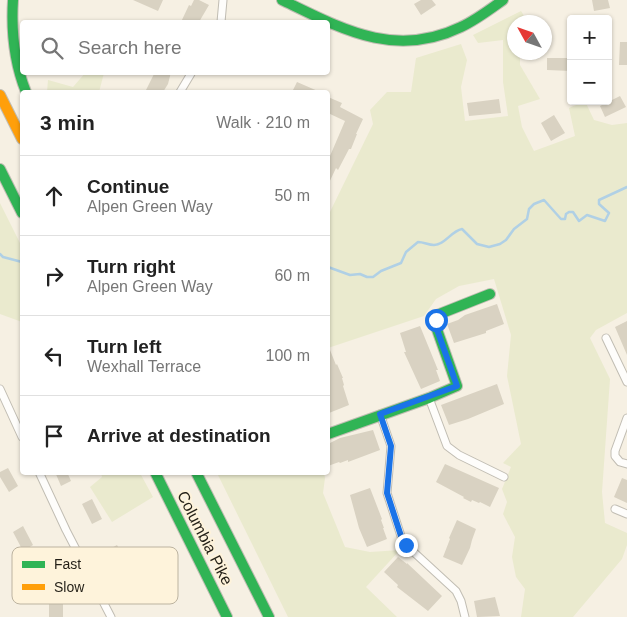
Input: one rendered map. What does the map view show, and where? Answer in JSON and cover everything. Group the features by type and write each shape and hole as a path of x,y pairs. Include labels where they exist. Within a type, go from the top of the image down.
{"main road":[{"path":"13,0 13,48 15,62 25,90"},
{"path":"282,0 326,20"},
{"path":"330,22 361,36 384,42 423,42 449,33 471,22 503,0"},
{"path":"0,95 20,135"},
{"path":"0,169 20,209"},
{"path":"330,433 457,386 435,324 437,316 490,294"},
{"name":"Columbia Pike","path":"156,475 227,617"},
{"name":"Columbia Pike","path":"198,475 269,617"}],"street":[{"path":"221,20 223,0"},
{"path":"181,90 190,75"},
{"path":"606,338 627,382"},
{"path":"0,389 20,433"},
{"path":"429,398 447,446 458,455 504,477"},
{"path":"380,414 391,446 387,493 401,536 406,545 456,591 465,617"},
{"path":"627,418 615,450 615,456 620,462 627,464"},
{"path":"40,475 75,547"},
{"path":"615,509 627,514"},
{"path":"105,604 112,617"}],"green space":[{"path":"521,11 524,15 513,15"},
{"path":"507,18 507,60 520,60 520,65 540,99 518,106 522,127 534,151 575,136 569,108 576,105 587,105 594,120 612,125 627,123 627,313 596,330 590,338 610,379 602,492 605,523 627,533 627,545 622,559 573,617 521,617 525,589 516,577 512,557 515,537 503,514 507,502 502,489 511,467 503,463 521,444 507,376 511,335 494,279 459,286 436,299 424,316 330,347 330,212 373,124 370,110 387,92 411,92 416,58 461,44 467,60 461,87 465,121 508,116 503,82 503,40 478,43 473,35"},
{"path":"83,75 103,75 100,90 47,90 48,80 73,87"},
{"path":"0,203 20,243 20,321 0,314"},
{"path":"102,475 141,475 153,497 112,522 90,487 102,477"},
{"path":"218,475 324,475 323,493 345,547 370,552 400,550 366,587 397,617 288,617"}],"building":[{"path":"133,0 163,0 158,11"},
{"path":"194,0 199,0 209,5 200,20 182,20 189,5 191,6"},
{"path":"421,0 432,0 436,5 421,15 414,4"},
{"path":"592,0 608,0 610,8 594,11"},
{"path":"620,42 627,42 627,65 619,65"},
{"path":"567,58 567,71 547,70 547,60"},
{"path":"154,75 170,75 164,90 146,90"},
{"path":"297,82 315,90 293,90"},
{"path":"620,96 626,107 605,117 600,106 612,105 612,100"},
{"path":"330,98 342,103 340,107 363,119 351,149 349,149 338,170 336,168 330,181 330,156 345,121 330,114"},
{"path":"499,99 501,113 469,116 467,103"},
{"path":"554,115 565,133 551,141 541,123"},
{"path":"497,304 504,324 486,331 486,333 454,343 447,324 465,315"},
{"path":"627,321 627,355 615,327"},
{"path":"420,326 438,370 436,370 440,381 421,389 404,352 406,352 400,333"},
{"path":"330,350 343,378 343,386 349,405 330,413"},
{"path":"497,384 504,404 449,425 441,405"},
{"path":"373,430 380,450 348,462 348,460 330,465 330,443 340,438"},
{"path":"445,464 499,488 490,507 480,502 472,500 471,502 436,482"},
{"path":"8,468 18,486 9,492 0,477 0,472"},
{"path":"56,475 68,475 71,481 61,486"},
{"path":"622,478 627,480 627,503 614,497"},
{"path":"370,488 382,519 387,539 367,547 359,528 350,495"},
{"path":"92,499 102,519 92,524 82,504"},
{"path":"457,520 476,529 462,565 443,557"},
{"path":"23,526 33,545 21,547 13,532"},
{"path":"398,557 442,596 428,611 397,587 398,585 384,572"},
{"path":"495,597 500,616 477,617 474,601"},
{"path":"49,604 63,604 63,617 49,617"}],"waterway":[{"path":"330,268 350,275 360,274 373,277 381,271 401,263 406,252 418,242 432,245 438,244 462,229 477,244 489,247 500,244 527,219 529,209 534,204 544,200 561,219 565,219 566,214 573,212 579,221 587,215 605,221 609,213 599,204 599,200 627,187"},
{"path":"0,254 3,257 20,261"}],"traffic: fast":[{"path":"13,0 12,24 14,47 20,73"},
{"path":"282,0 324,20"},
{"path":"330,23 369,36 391,40 414,40 437,36 461,27 503,0"},
{"path":"20,75 25,90"},
{"path":"0,169 20,209"},
{"path":"330,433 457,386 435,324 437,315 490,294"},
{"path":"156,475 227,617"},
{"path":"198,475 269,617"}],"traffic: slow":[{"path":"0,95 20,135"}],"route":[{"path":"406,545 388,499 387,493 392,453 390,439 380,414 429,398 457,386 435,324 436,320"}]}
